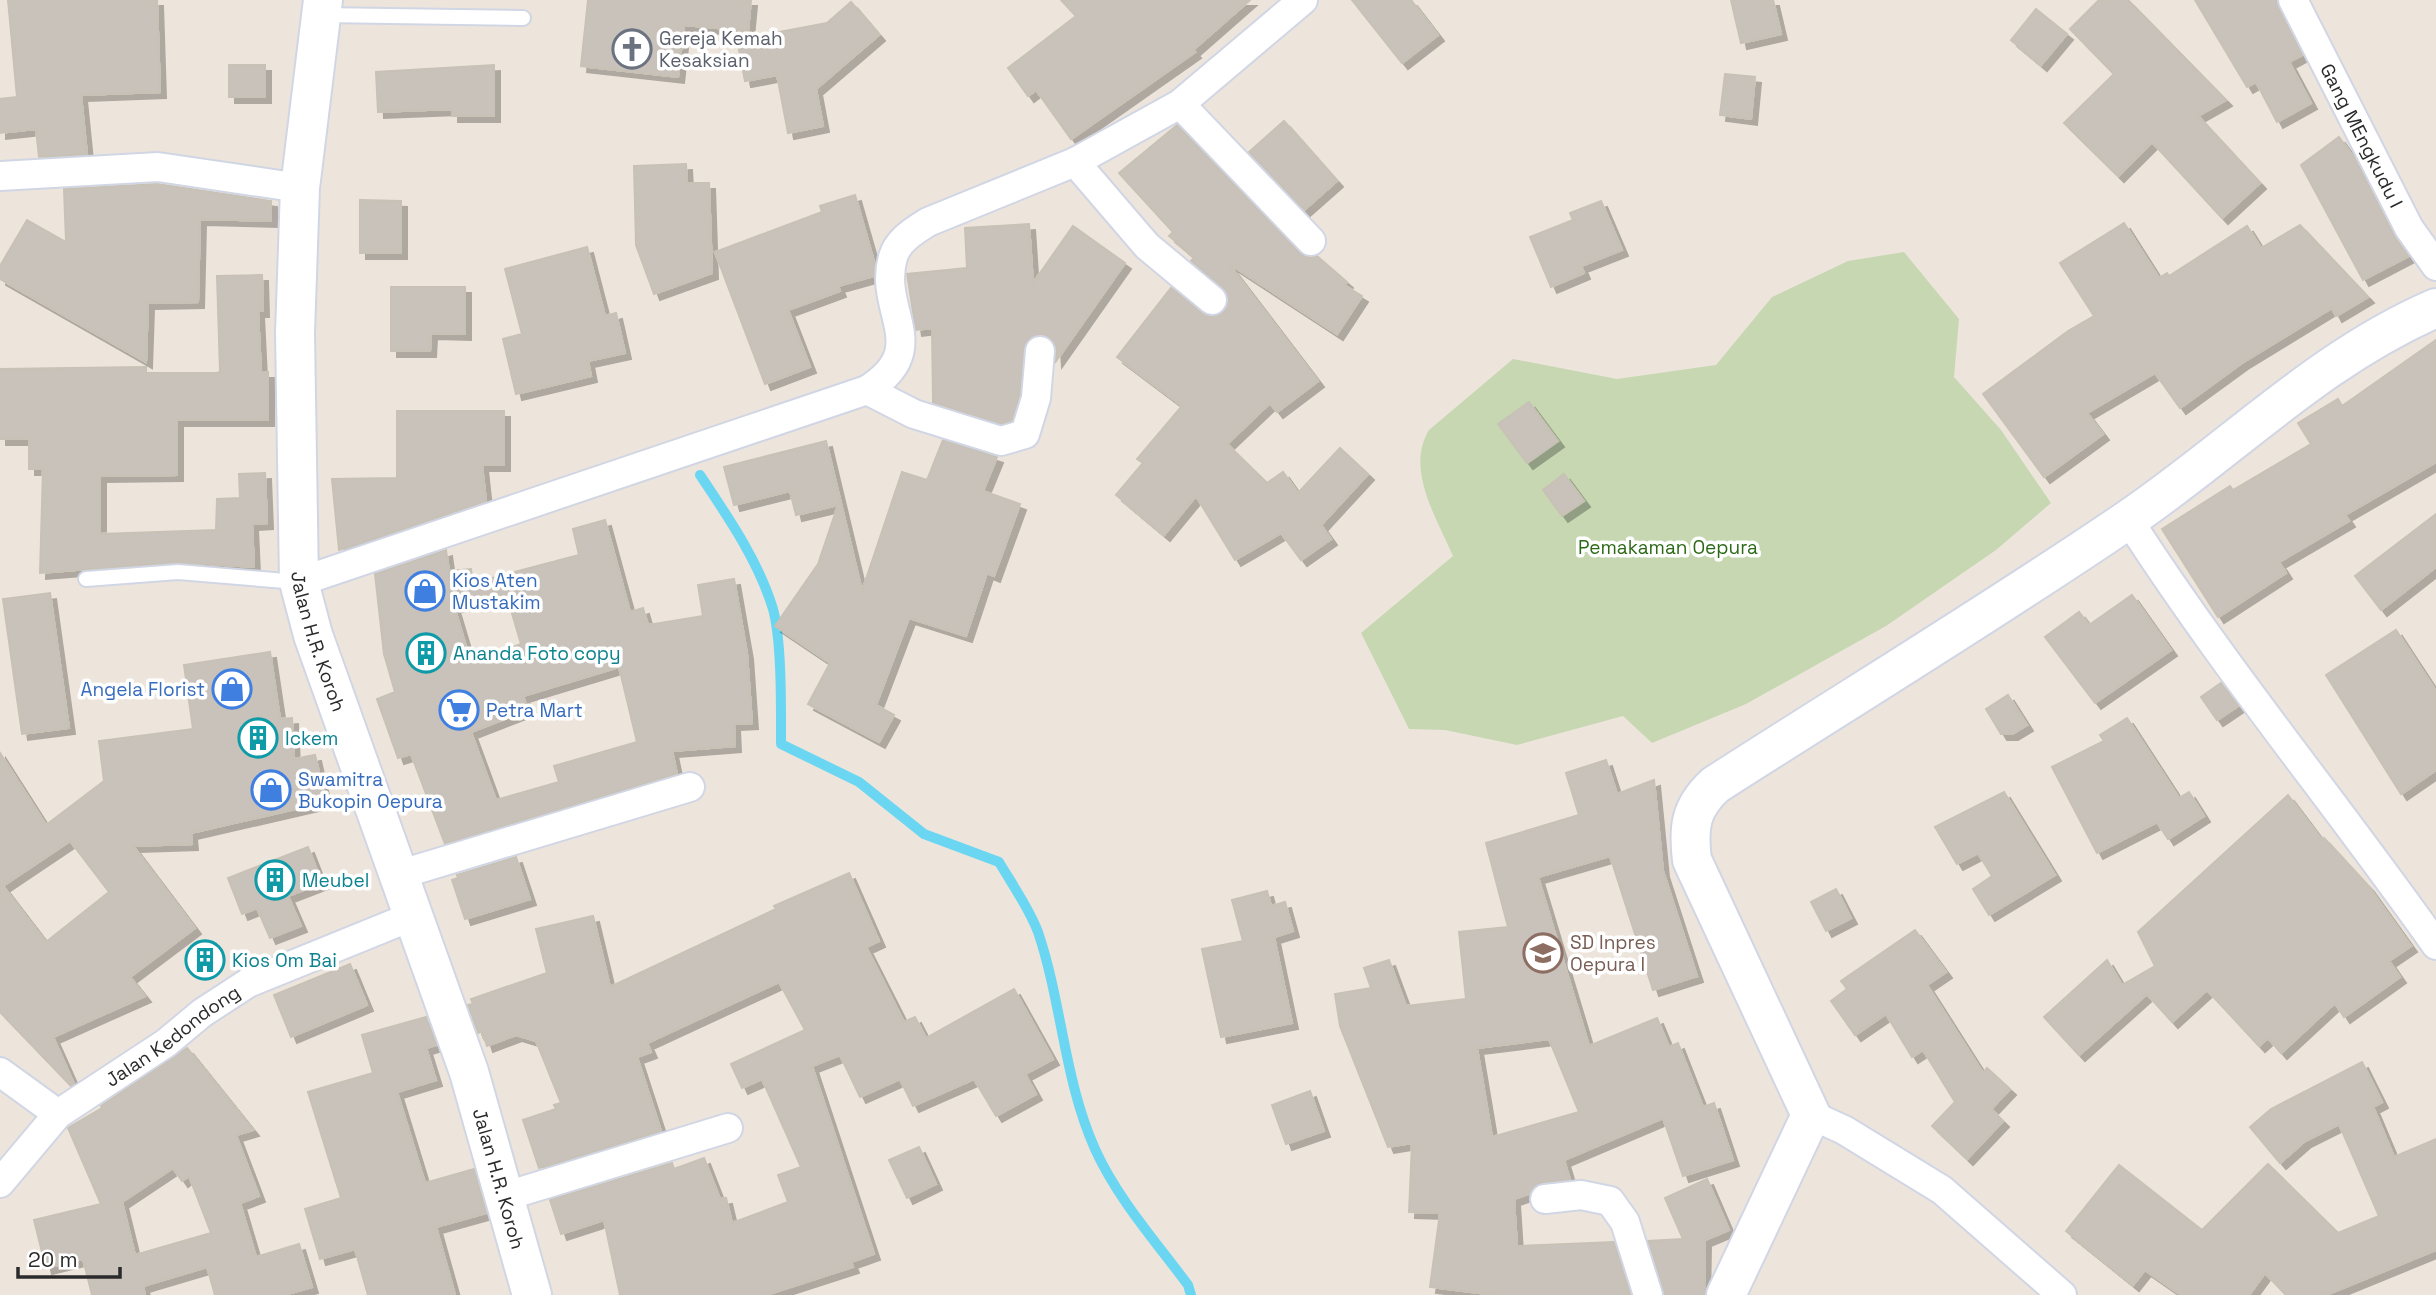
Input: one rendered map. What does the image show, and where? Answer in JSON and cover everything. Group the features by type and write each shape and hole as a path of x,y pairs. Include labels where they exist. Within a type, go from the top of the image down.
{"street":[{"path":"299,582 867,390 894,368 901,351 902,335 892,271 893,257 900,244 928,222 1075,162 1180,104 1303,0"},
{"name":"Gang MEngkudu I","path":"2293,0 2409,228 2436,267"},
{"name":"Jalan H.R. Koroh","path":"322,8 300,188 295,333 299,582 313,635 469,1072 532,1295"},
{"path":"1180,104 1311,241"},
{"path":"1075,162 1147,246 1212,300"},
{"path":"0,176 158,167 300,188"},
{"path":"2062,1295 1942,1191 1844,1130 1811,1115 1696,870 1689,836 1691,815 1702,797 1715,785 2128,519 2293,392 2388,328 2436,308"},
{"path":"867,390 914,414 1001,441 1025,434 1036,398 1040,351"},
{"path":"2128,519 2169,584 2272,727 2436,946"},
{"path":"398,875 690,787"},
{"name":"Jalan Kedondong","path":"0,1183 58,1114 166,1043 202,1013 248,983 413,916"},
{"path":"0,1072 58,1114"},
{"path":"1726,1295 1811,1115"},
{"path":"506,1196 728,1128"},
{"path":"1545,1199 1581,1195 1610,1201 1625,1222 1648,1295"}],"lane":[{"path":"322,8 523,18"},
{"path":"86,579 178,572 299,582"}],"green space":[{"name":"Pemakaman Oepura","path":"1904,252 1959,319 1954,377 2001,430 2051,503 1996,550 1886,626 1746,704 1652,743 1623,716 1517,745 1445,730 1409,729 1361,633 1453,556 1432,510 1422,477 1422,445 1429,430 1513,359 1617,379 1716,365 1772,297 1848,261"}],"building":[{"path":"8,0 157,0 160,92 81,95 87,154 39,157 36,129 0,133 0,99 17,97"},
{"name":"Gereja Kemah Kesaksian","path":"588,0 751,0 748,31 684,25 678,77 581,66"},
{"path":"1061,0 1250,0 1193,50 1195,52 1071,139 1036,90 1028,96 1008,68 1076,16"},
{"path":"1352,0 1411,0 1438,35 1402,63"},
{"path":"1731,0 1773,0 1781,34 1741,43"},
{"path":"2099,0 2128,0 2226,100 2198,116 2260,183 2222,218 2152,142 2118,176 2064,123 2114,74 2070,29"},
{"path":"2195,0 2276,0 2302,55 2289,62 2311,103 2277,122 2256,82 2247,87"},
{"path":"851,2 879,35 816,89 823,126 788,133 777,75 745,81 737,40 827,23"},
{"path":"2036,9 2067,34 2041,65 2011,40"},
{"path":"229,65 265,65 265,97 229,97"},
{"path":"494,65 494,116 452,116 452,109 378,112 376,72"},
{"path":"1725,74 1755,77 1751,119 1720,115"},
{"path":"1284,121 1337,181 1304,210 1249,152"},
{"path":"1177,125 1299,252 1307,257 1317,256 1347,282 1344,285 1362,296 1337,334 1228,263 1318,381 1277,412 1270,403 1227,444 1267,483 1283,472 1298,493 1340,448 1368,474 1321,525 1331,539 1301,560 1281,533 1235,560 1196,496 1164,535 1116,495 1143,463 1137,459 1182,406 1117,357 1171,288 1209,316 1224,311 1228,302 1223,288 1191,261 1194,257 1169,236 1173,232 1119,173"},
{"path":"2339,137 2357,162 2394,236 2409,256 2363,280 2301,165"},
{"path":"686,164 687,183 709,183 712,273 654,294 636,245 634,166"},
{"path":"157,184 271,201 271,221 200,219 198,302 148,303 146,362 0,279 0,266 27,220 66,242 64,189"},
{"path":"855,195 875,265 874,276 838,286 840,291 788,310 810,367 765,384 715,252 822,212 820,206"},
{"path":"360,200 401,201 401,253 360,253"},
{"path":"1601,201 1622,250 1581,266 1584,273 1551,287 1530,237 1573,220 1570,213"},
{"path":"2124,223 2159,278 2167,273 2169,276 2247,226 2261,248 2300,225 2368,297 2336,316 2332,308 2242,363 2180,408 2155,373 2087,413 2103,434 2044,477 1983,394 2068,331 2094,316 2060,263"},
{"path":"1029,224 1033,283 1073,226 1125,263 1056,361 1055,345 1049,337 1041,334 1027,341 1020,395 1012,421 1001,424 933,403 932,328 916,330 907,274 967,268 965,228"},
{"path":"587,247 605,316 616,313 625,353 588,361 591,376 516,394 503,339 522,334 505,269"},
{"path":"262,275 263,311 258,311 261,372 268,372 268,420 177,420 177,475 100,476 100,534 216,530 217,499 240,498 239,474 265,473 267,523 252,524 254,567 177,562 40,573 43,469 29,469 29,439 0,439 0,369 146,367 146,373 220,372 217,276"},
{"path":"391,287 465,287 465,334 431,333 430,351 391,351"},
{"path":"2436,340 2436,462 2345,515 2349,521 2279,562 2286,573 2218,617 2162,529 2230,486 2233,490 2311,444 2298,423 2338,399 2342,406"},
{"path":"1529,402 1558,441 1527,463 1498,424"},
{"path":"397,411 504,411 504,465 482,465 486,501 339,550 332,479 397,478"},
{"path":"943,440 997,457 983,491 1020,504 994,576 987,573 966,636 909,618 876,705 894,715 879,742 808,704 830,663 775,626 818,564 838,505 796,515 790,491 734,505 724,467 826,441 862,591 902,472 927,480"},
{"path":"1564,474 1584,501 1562,516 1543,490"},
{"path":"2436,514 2436,567 2381,610 2355,576"},
{"path":"605,520 630,612 643,608 648,625 703,616 698,585 734,579 747,653 752,723 734,724 735,746 672,751 677,774 445,844 411,754 398,758 377,699 395,692 384,654 375,574 446,550 449,571 471,569 473,583 579,555 573,529","holes":["508,600 521,644 471,663 454,606","619,667 637,742 554,766 559,782 496,800 471,732 528,710 523,696"]},
{"path":"50,593 69,728 22,734 3,599"},
{"path":"2132,595 2171,650 2095,703 2045,637 2079,612 2089,625"},
{"path":"2396,630 2436,691 2436,770 2401,794 2326,675"},
{"path":"270,652 280,719 292,718 294,759 315,755 326,802 191,833 192,844 133,846 195,928 130,977 145,996 53,1037 74,1084 71,1086 0,1012 0,753 46,825 104,781 99,741 193,729 184,665","holes":["70,841 109,892 46,942 3,886"]},
{"path":"2221,683 2238,706 2217,720 2201,697"},
{"path":"2008,695 2027,725 2012,734 2001,734 1986,709"},
{"path":"2127,718 2179,798 2189,792 2204,816 2168,839 2157,822 2097,853 2052,767 2104,741 2100,735"},
{"path":"1606,760 1617,794 1654,780 1663,871 1697,976 1653,990 1610,856 1538,877 1589,1046 1657,1018 1669,1047 1678,1043 1703,1107 1714,1103 1733,1160 1683,1176 1663,1118 1564,1160 1570,1180 1543,1183 1535,1186 1529,1194 1514,1199 1517,1246 1614,1242 1631,1295 1495,1295 1430,1287 1440,1213 1409,1212 1412,1143 1388,1147 1340,1026 1335,994 1371,988 1364,968 1389,960 1406,1006 1466,999 1459,932 1508,927 1486,843 1579,815 1566,773","holes":["1549,1039 1579,1112 1492,1137 1477,1048"]},
{"path":"2004,792 2055,875 1989,915 1973,889 1992,876 1978,853 1957,864 1935,827"},
{"path":"2288,795 2322,840 2324,838 2368,886 2411,946 2389,961 2400,977 2344,1017 2335,1003 2281,1053 2268,1038 2259,1046 2207,990 2172,1022 2147,994 2079,1055 2044,1017 2107,960 2122,985 2155,966 2138,932"},
{"name":"Meubel","path":"308,847 322,883 288,896 301,926 270,938 257,908 242,914 228,878"},
{"path":"516,857 530,899 465,919 452,880 458,878 457,875"},
{"path":"849,873 879,941 866,947 904,1022 915,1017 926,1038 1014,989 1053,1059 1025,1074 1036,1094 996,1116 974,1079 913,1106 900,1079 860,1097 840,1055 812,1066 874,1254 851,1262 853,1267 766,1295 620,1295 604,1220 561,1234 550,1200 672,1163 674,1169 704,1158 720,1199 726,1198 732,1223 788,1202 778,1175 801,1167 762,1079 742,1088 731,1064 805,1030 779,982 647,1043 651,1052 637,1057 661,1131 539,1168 523,1120 556,1109 554,1105 561,1103 536,1041 516,1035 487,1046 482,1031 478,1033 468,1005 473,1004 471,999 547,973 536,929 593,916 610,987 776,909 774,906"},
{"path":"1836,889 1851,918 1826,931 1811,902"},
{"path":"1267,891 1271,906 1285,902 1293,931 1274,937 1292,1023 1221,1037 1202,949 1243,941 1232,900"},
{"path":"1915,930 1946,972 1927,985 1983,1073 1987,1068 2010,1089 1991,1109 2003,1121 1967,1159 1932,1126 1955,1102 1923,1050 1912,1057 1886,1014 1855,1035 1831,1001 1847,989 1841,981"},
{"path":"350,964 367,1005 291,1037 274,995"},
{"path":"426,1017 436,1045 426,1048 436,1080 397,1092 425,1183 474,1169 486,1213 436,1227 455,1295 368,1295 355,1249 320,1259 305,1209 341,1198 308,1092 373,1073 362,1035"},
{"path":"187,1048 253,1130 236,1135 259,1196 240,1203 256,1257 299,1244 312,1287 284,1295 215,1295 207,1267 143,1286 145,1295 92,1295 83,1259 46,1268 34,1220 101,1204 68,1128 102,1108 101,1106","holes":["173,1168 182,1181 189,1176 211,1233 135,1255 122,1202"]},
{"path":"2362,1062 2382,1102 2373,1107 2394,1157 2436,1139 2436,1250 2326,1295 2286,1295 2265,1273 2249,1295 2181,1295 2145,1270 2133,1285 2066,1231 2119,1165 2202,1230 2268,1164 2338,1233 2379,1216 2339,1124 2305,1141 2280,1163 2250,1127 2271,1109"},
{"path":"1310,1091 1324,1131 1286,1144 1272,1105"},
{"path":"919,1147 936,1184 907,1198 889,1160"},
{"path":"1707,1179 1729,1230 1705,1240 1704,1295 1664,1295 1648,1241 1683,1239 1665,1198"}],"waterway":[{"path":"700,475 751,556 773,609 779,657 781,744 859,782 924,834 999,862 1038,932 1053,986 1076,1096 1095,1149 1114,1185 1188,1285 1191,1295"}],"place":[{"name":"Gereja Kemah Kesaksian","path":"632,49"},
{"name":"Kios Aten Mustakim","path":"425,591"},
{"name":"Ananda Foto copy","path":"426,653"},
{"name":"Angela Florist","path":"232,689"},
{"name":"Petra Mart","path":"459,710"},
{"name":"Ickem","path":"258,738"},
{"name":"Swamitra Bukopin Oepura","path":"271,790"},
{"name":"Meubel","path":"275,880"},
{"name":"SD Inpres Oepura I","path":"1543,953"},
{"name":"Kios Om Bai","path":"205,960"}]}
